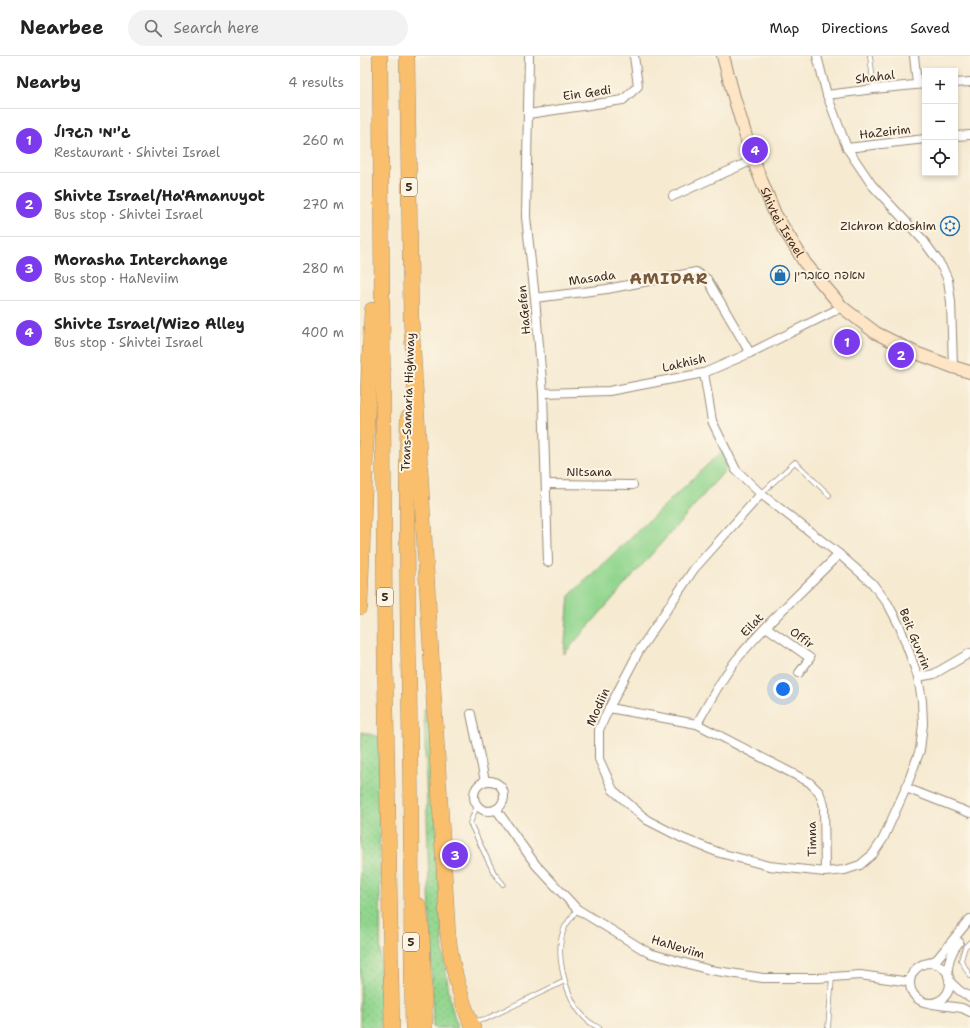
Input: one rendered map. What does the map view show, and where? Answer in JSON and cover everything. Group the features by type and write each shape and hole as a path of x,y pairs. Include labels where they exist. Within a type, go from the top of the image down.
{"highway":[{"name":"5","path":"380,56 385,666 392,1028"},
{"name":"5","path":"407,56 410,317"},
{"path":"360,605 368,391 381,166"},
{"path":"410,317 448,936 456,980 472,1025"},
{"name":"Trans-Samaria Highway","path":"410,317 406,486 412,855"},
{"name":"5","path":"412,855 411,931 413,1028"},
{"path":"412,855 422,933 425,1028"}],"street":[{"name":"HaGefen","path":"529,56 526,218 535,298 543,393 548,562"},
{"name":"Ein Gedi","path":"528,114 623,100 638,86 634,56"},
{"name":"Shivtei Israel","path":"723,56 753,160 775,214 805,263 842,307 876,333 916,353 970,372"},
{"path":"817,56 827,95 847,148 872,185 923,240 936,258 948,280 953,367"},
{"path":"914,56 921,84"},
{"path":"958,83 970,82"},
{"name":"Shahal","path":"827,95 874,88 921,84"},
{"path":"958,136 970,135"},
{"name":"HaZeirim","path":"847,148 922,139"},
{"path":"673,196 753,160"},
{"name":"Masada","path":"535,298 607,289 696,272 707,279 750,354"},
{"name":"Lakhish","path":"543,393 608,391 704,373 750,354 842,307"},
{"name":"Beit Guvrin","path":"704,373 712,421 736,470 761,494 839,554 872,583 888,604 900,627 918,677 922,701 923,724 920,750 906,788 883,839 873,854 860,865 845,870 825,872"},
{"name":"Nitsana","path":"546,484 633,485"},
{"name":"Modiin","path":"761,494 694,569 639,651 599,730 599,759 613,790 647,820 684,839 720,853 770,866 825,872"},
{"name":"Eilat","path":"697,724 715,690 736,660 766,627 839,554"},
{"name":"Offir","path":"766,627 810,658 799,673"},
{"path":"918,677 934,674 970,653"},
{"path":"609,708 697,724"},
{"path":"471,714 485,781"},
{"name":"Timna","path":"697,724 809,782 819,792 824,805 825,872"},
{"path":"485,781 494,781 502,788 504,792 503,802 496,809 486,811 477,806 475,801 474,791 480,783 485,781"},
{"path":"906,788 970,813"},
{"name":"HaNeviim","path":"496,809 536,865 578,909 650,953 710,970 764,978 786,979 860,975 910,982"},
{"path":"970,919 937,959 917,968 911,976 910,982 912,992 915,997 924,1002 962,1008 970,1012"},
{"path":"930,1003 934,1003 943,998 948,991 948,969 950,958 954,947 970,928"},
{"path":"927,964 932,964 942,968 949,979 960,991 970,997"}],"lane":[{"path":"870,56 874,88"},
{"path":"761,494 795,462 829,495"},
{"path":"477,806 470,824 494,874 503,884"},
{"path":"578,909 565,927 562,941 561,963 565,981 574,1003 585,1018 599,1028"},
{"path":"970,942 965,947 961,960 970,976"},
{"path":"828,1028 832,977"},
{"path":"472,1025 565,981"}],"green space":[{"path":"722,451 728,467 564,654 569,596"},
{"path":"424,709 431,710 443,951 450,999 457,1028 433,1028"},
{"path":"362,732 379,737 381,1028 360,1028 360,759"}],"place":[{"name":"Shivte Israel/Wizo Alley","path":"755,150"},
{"name":"Zichron Kdoshim","path":"950,226"},
{"name":"מאפה סאברין","path":"780,275"},
{"name":"ג'ימי הגדול","path":"847,342"},
{"name":"Shivte Israel/Ha'Amanuyot","path":"901,355"},
{"name":"Morasha Interchange","path":"455,855"}],"district":[{"name":"AMIDAR","path":"669,278"}]}
